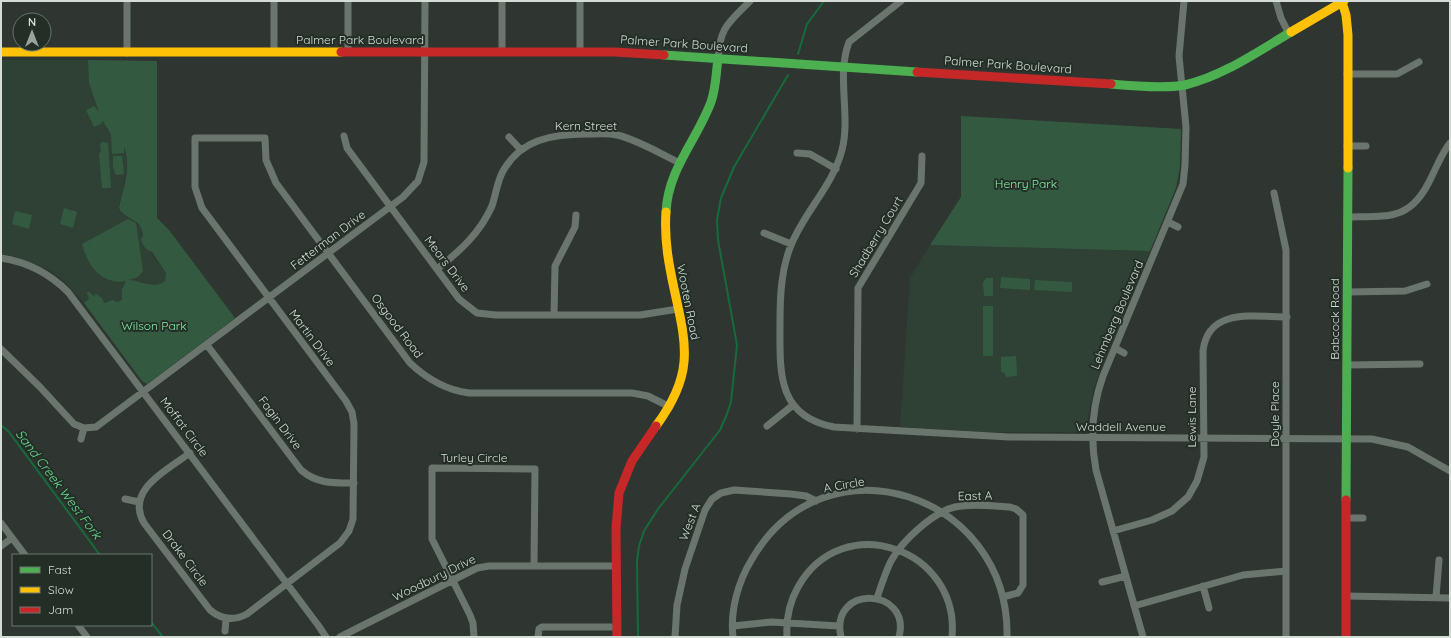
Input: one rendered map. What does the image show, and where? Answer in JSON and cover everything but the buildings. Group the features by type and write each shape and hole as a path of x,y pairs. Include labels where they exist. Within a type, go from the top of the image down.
{"main road":[{"name":"Palmer Park Boulevard","path":"1,52 623,52 1140,86 1183,85 1202,80 1228,69 1343,2"},
{"name":"Babcock Road","path":"1343,2 1347,24 1346,637"},
{"name":"Wooten Road","path":"617,637 616,517 624,477 636,454 670,407 682,377 684,361 684,341 666,250 664,224 667,195 678,162 709,107 715,86 718,59"}],"street":[{"path":"127,1 127,53"},
{"path":"274,1 274,52"},
{"path":"348,1 348,52"},
{"name":"Fetterman Drive","path":"84,428 96,427 207,345 403,197 418,181 424,162 425,1"},
{"path":"502,1 502,52"},
{"path":"580,1 580,51"},
{"name":"Wooten Road","path":"718,59 722,32 750,1"},
{"name":"Waddell Avenue","path":"901,1 849,42 845,67 844,143 836,169 791,244 780,290 780,361 783,385 793,404 803,415 818,423 834,427 963,436 1372,439 1395,443 1449,467"},
{"name":"Lehmberg Boulevard","path":"1143,637 1096,470 1092,438 1096,401 1102,380 1168,222 1180,191 1184,175 1186,127 1179,56 1184,1"},
{"path":"1276,1 1280,18 1289,34"},
{"path":"1347,74 1397,74 1419,62"},
{"name":"Kern Street","path":"437,269 458,252 481,225 492,205 503,172 521,150 537,140 554,136 610,134 624,138 678,162"},
{"name":"Mears Drive","path":"344,136 347,148 459,299 477,313 496,316 640,315 678,309"},
{"path":"509,137 521,150"},
{"name":"Martin Drive","path":"240,138 195,138 195,187 202,208 346,401 352,412 354,424 353,519 346,537 287,583"},
{"name":"Osgood Road","path":"240,138 265,138 266,160 271,175 410,363 437,384 469,393 640,393 670,407"},
{"path":"1347,217 1392,216 1410,208 1424,193 1444,150 1450,143"},
{"path":"1347,146 1366,146"},
{"path":"797,153 810,154 836,169"},
{"name":"Shadberry Court","path":"856,429 858,288 921,183 922,156"},
{"name":"Doyle Place","path":"1274,193 1286,250 1286,637"},
{"path":"554,315 555,266 576,227 576,215"},
{"path":"1168,222 1178,227"},
{"path":"764,233 791,244"},
{"name":"Moffat Circle","path":"1,258 25,264 48,275 68,292 144,391 326,637"},
{"path":"1347,292 1405,291 1427,284"},
{"name":"Lewis Lane","path":"1113,531 1162,516 1184,501 1193,491 1201,473 1204,457 1203,351 1204,344 1211,332 1220,322 1235,317 1286,317"},
{"name":"Fagin Drive","path":"207,345 301,470 308,476 324,482 354,483"},
{"path":"1115,348 1124,353"},
{"path":"1,349 40,387 74,424 84,428 81,439"},
{"path":"1347,365 1420,364"},
{"path":"767,426 793,404"},
{"path":"125,499 139,502 145,488 190,453"},
{"name":"Turley Circle","path":"452,580 432,539 432,468 535,469 534,566"},
{"name":"West A","path":"675,637 677,605 685,569 705,510 712,499 720,493 734,490 806,496 816,501"},
{"name":"A Circle","path":"733,637 735,602 740,584 757,550 782,523 798,511 816,501 855,492 884,492 912,498 941,511 956,521 976,543 991,564 1003,598 1006,637"},
{"name":"Drake Circle","path":"139,502 141,517 154,535 210,610 226,619"},
{"name":"East A","path":"877,598 886,574 899,550 917,531 941,511 958,506 973,505 1010,507 1020,512 1023,520 1022,585 1018,593 1003,598"},
{"path":"1346,518 1363,518"},
{"path":"1,523 24,554"},
{"path":"1,546 12,538"},
{"path":"787,637 787,622 792,598 800,583 810,570 823,559 841,550 858,546 882,545 899,550 922,564 940,584 950,607 952,637"},
{"path":"1436,597 1438,560"},
{"name":"Woodbury Drive","path":"340,637 452,580 483,566 616,566"},
{"path":"1134,606 1203,586 1252,574 1286,571"},
{"path":"1102,582 1126,576"},
{"path":"452,580 470,615 473,623 474,637"},
{"path":"224,631 226,619 234,619 247,614 287,583"},
{"path":"1203,586 1209,608"},
{"path":"1346,596 1450,598"},
{"path":"841,637 839,626 843,613 854,602 864,598 877,598 888,603 896,611 900,623 899,637"},
{"path":"733,626 755,622 787,622 839,626"},
{"path":"79,626 87,637"},
{"path":"538,637 539,629 542,627 617,626"}],"shaded area":[{"path":"1,60 88,60 89,83 127,155 127,167 119,208 124,215 142,227 143,236 155,259 166,273 165,281 161,284 151,285 142,282 123,284 122,300 117,302 113,300 104,303 90,293 89,299 84,303 66,283 51,271 16,257 1,254"},
{"path":"930,245 1150,251 1094,387 1085,432 981,432 900,427 910,278"}],"green space":[{"name":"Wilson Park","path":"88,60 157,61 157,218 169,230 235,318 147,384 142,381 84,303 89,299 87,293 88,291 94,296 96,294 102,298 104,303 113,300 117,302 122,300 122,289 126,281 109,280 97,272 88,260 82,244 128,219 136,223 143,271 138,277 128,280 157,285 165,281 166,273 152,252 146,249 141,239 143,235 140,226 137,223 121,212 119,208 126,177 126,154 124,147 124,153 112,154 111,134 103,121 101,124 94,127 86,110 94,106 99,112 89,83"},
{"name":"Henry Park","path":"961,116 1181,129 1180,166 1176,188 1150,251 930,245 961,197"},
{"path":"102,142 108,143 111,188 102,188 99,154 101,151 100,144"},
{"path":"113,156 122,156 124,174 116,175 113,168"},
{"path":"64,208 77,212 73,228 60,224"},
{"path":"15,211 32,215 29,229 12,224"},
{"path":"1001,277 1030,279 1030,290 1000,288"},
{"path":"986,278 993,278 993,296 984,296 983,283"},
{"path":"1035,280 1072,282 1072,292 1034,290"},
{"path":"983,306 993,306 993,356 983,356"},
{"path":"1016,356 1017,376 1006,377 1005,373 1001,372 1001,357"}],"waterway":[{"path":"798,54 807,24 824,1"},
{"path":"638,637 637,561 639,546 644,531 658,509 720,430 731,402 737,345 718,240 717,220 721,198 734,167 788,75"},
{"name":"Sand Creek West Fork","path":"1,425 9,432 99,554"},
{"name":"Sand Creek West Fork","path":"152,623 163,637"}],"traffic: fast":[{"path":"1111,84 1168,87 1185,85 1199,81 1240,63 1291,32"},
{"path":"664,55 917,72"},
{"path":"666,212 668,196 677,168 705,116 713,97 718,59"},
{"path":"1346,500 1348,168"}],"traffic: slow":[{"path":"1291,32 1344,1"},
{"path":"1342,2 1346,15 1348,35 1348,168"},
{"path":"1,52 341,52"},
{"path":"656,426 678,388 684,362 682,328 668,253 666,212"}],"traffic: jam":[{"path":"341,52 615,52 664,55"},
{"path":"917,72 1111,84"},
{"path":"617,637 616,528 619,493 632,461 656,426"},
{"path":"1346,500 1346,637"}]}
